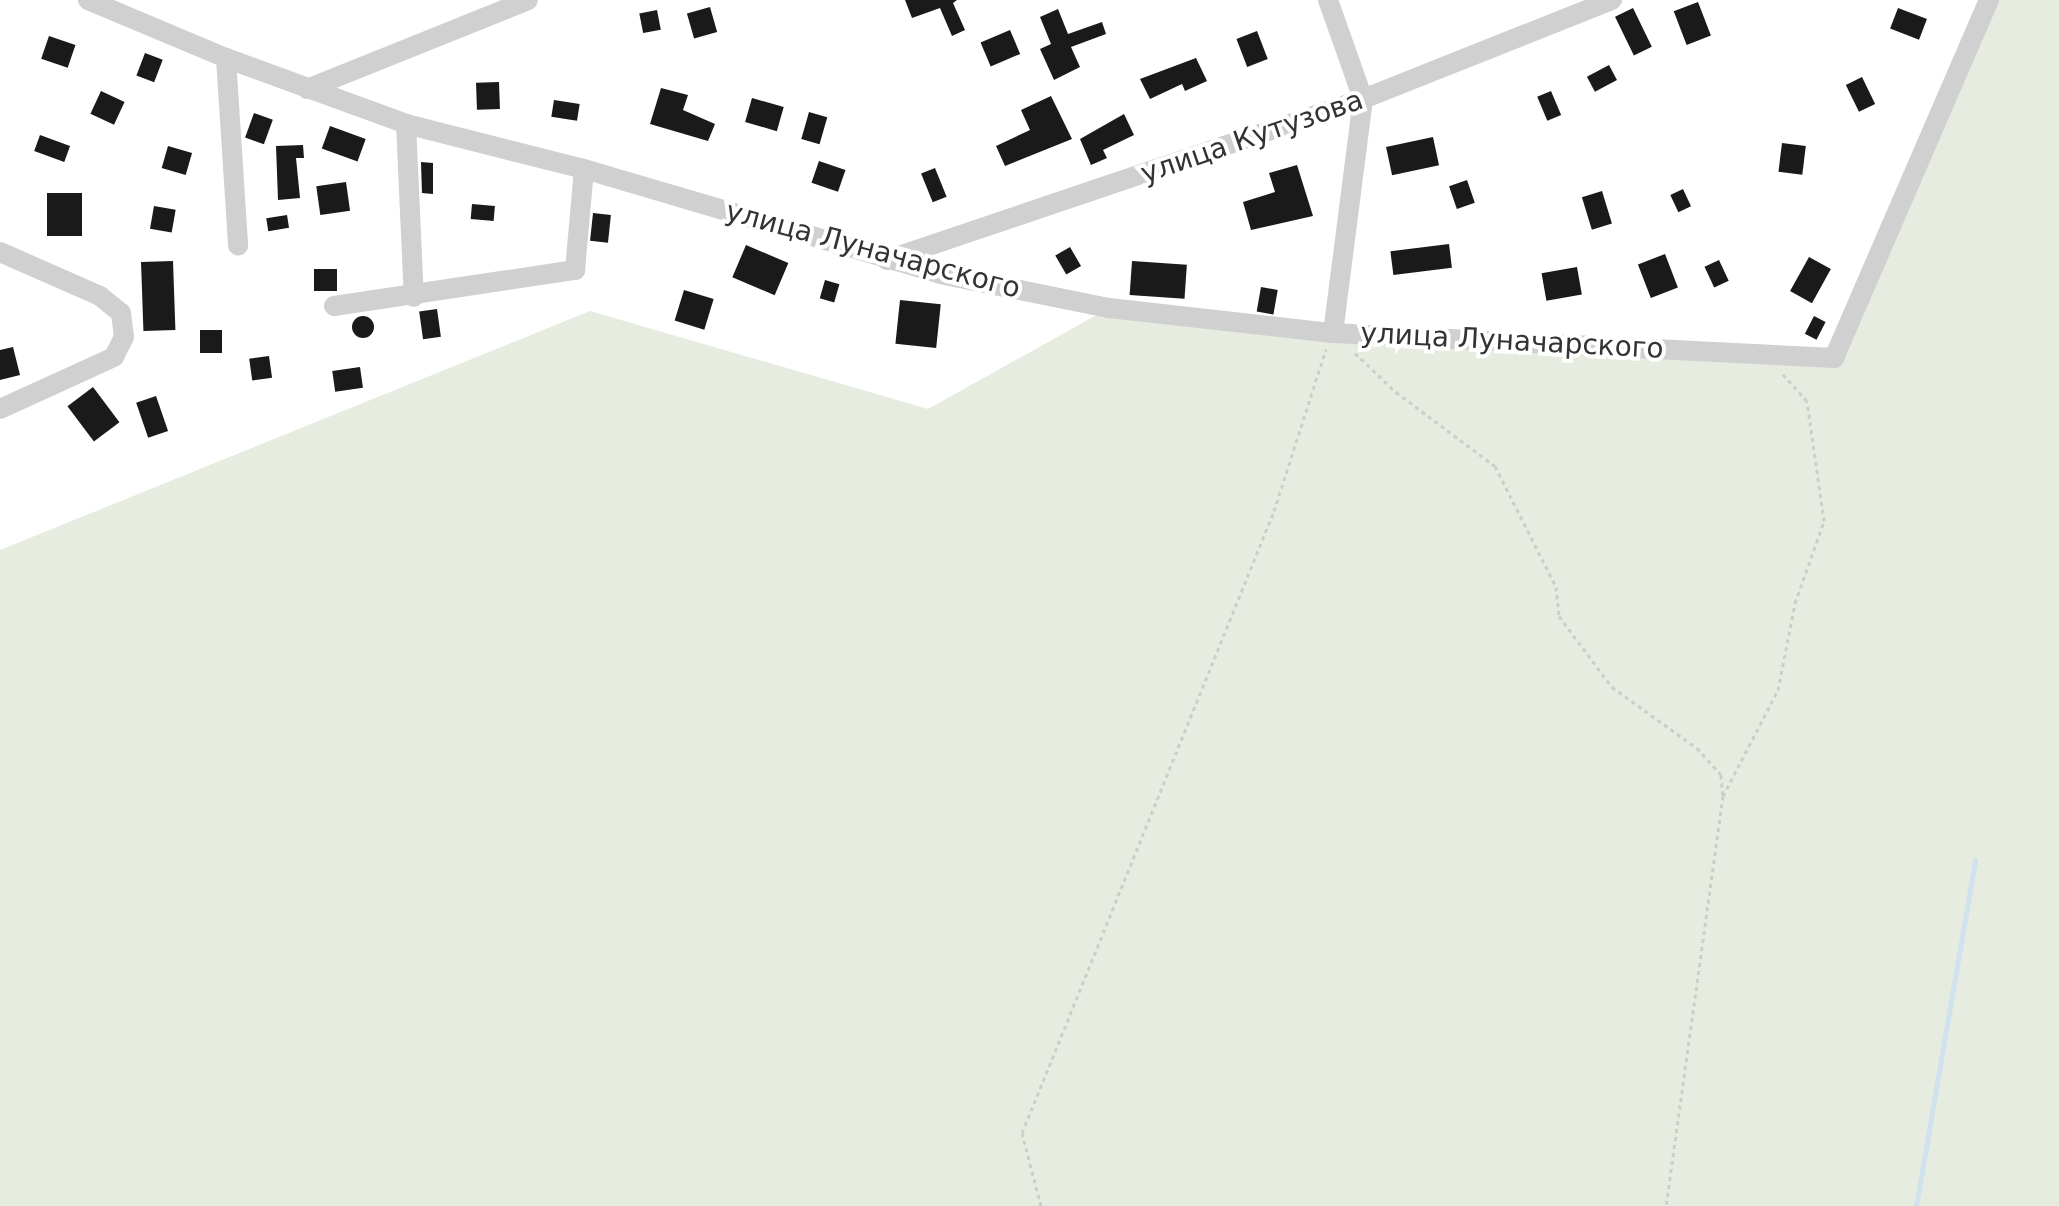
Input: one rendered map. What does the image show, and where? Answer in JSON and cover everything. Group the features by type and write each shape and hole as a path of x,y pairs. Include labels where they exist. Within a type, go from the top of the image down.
{"street":[{"name":"улица Луначарского","path":"88,0 226,58 406,124 584,169 887,260 1109,308 1333,333 1834,358 1989,0"},
{"path":"307,89 528,0"},
{"path":"1328,0 1363,99 1333,333"},
{"name":"улица Кутузова","path":"887,260 1363,99 1612,0"},
{"path":"226,58 238,246"},
{"path":"406,124 414,297"},
{"path":"334,306 414,297 575,270 584,169"},
{"path":"0,252 100,296 121,313 124,337 114,357 0,409"}],"path":[{"path":"1041,1206 1022,1133 1274,511 1333,333 1396,392 1495,466 1556,587 1559,616 1612,687 1697,748 1721,775 1723,796 1666,1206"},
{"path":"1723,796 1778,690 1795,603 1824,521 1807,401 1766,355"}],"shaded area":[{"path":"1989,0 2059,0 2059,1206 0,1206 0,550 590,311 928,409 1109,308 1833,358"}],"building":[{"path":"905,0 957,0 953,3 965,30 952,36 940,8 912,18"},
{"path":"1698,2 1711,36 1687,45 1674,11"},
{"path":"710,7 717,32 694,39 687,14"},
{"path":"1633,8 1652,47 1634,55 1615,17"},
{"path":"1898,8 1927,19 1919,40 1890,29"},
{"path":"1058,9 1068,34 1102,22 1106,34 1071,47 1080,67 1054,80 1040,49 1051,44 1040,17"},
{"path":"657,10 661,30 643,33 639,13"},
{"path":"1010,30 1020,54 991,66 981,43"},
{"path":"1257,31 1268,59 1247,67 1236,39"},
{"path":"49,36 75,45 68,68 41,59"},
{"path":"145,53 163,60 154,82 136,75"},
{"path":"1196,58 1207,81 1185,91 1182,84 1150,99 1140,79"},
{"path":"1609,65 1617,80 1595,92 1587,77"},
{"path":"1862,77 1875,104 1859,112 1846,85"},
{"path":"499,82 500,109 477,110 476,83"},
{"path":"661,88 688,95 683,110 715,124 708,141 650,124"},
{"path":"101,91 125,102 114,125 90,114"},
{"path":"1551,91 1561,115 1547,121 1537,97"},
{"path":"1051,96 1072,139 1005,166 996,146 1030,130 1021,110"},
{"path":"752,98 784,107 777,131 745,122"},
{"path":"554,100 580,104 577,121 551,117"},
{"path":"809,112 827,117 820,144 801,139"},
{"path":"254,113 273,120 264,144 245,137"},
{"path":"1124,114 1134,135 1103,150 1107,158 1091,165 1080,139"},
{"path":"330,126 366,139 357,162 322,149"},
{"path":"40,135 70,146 64,162 34,151"},
{"path":"1433,137 1439,165 1392,175 1386,147"},
{"path":"1782,143 1806,146 1802,175 1778,172"},
{"path":"303,145 304,158 296,158 300,198 278,200 276,146"},
{"path":"168,146 192,153 186,175 162,168"},
{"path":"819,161 845,170 838,192 812,183"},
{"path":"421,162 433,163 433,194 422,193"},
{"path":"1297,165 1313,216 1251,230 1243,202 1275,192 1269,173"},
{"path":"935,168 947,197 933,202 921,174"},
{"path":"1467,180 1475,203 1457,209 1449,186"},
{"path":"346,182 350,211 320,215 316,186"},
{"path":"1683,189 1691,206 1678,212 1670,195"},
{"path":"1602,191 1612,224 1592,230 1582,197"},
{"path":"47,193 82,193 82,236 47,236"},
{"path":"472,204 495,206 494,221 471,219"},
{"path":"154,206 176,210 172,232 150,229"},
{"path":"593,213 611,215 608,243 590,241"},
{"path":"287,215 289,228 268,231 266,218"},
{"path":"1449,244 1452,268 1393,275 1390,251"},
{"path":"746,245 788,263 775,295 732,277"},
{"path":"1070,247 1081,266 1066,275 1055,256"},
{"path":"1665,254 1678,288 1651,298 1638,264"},
{"path":"1809,257 1831,269 1812,303 1790,291"},
{"path":"1719,260 1729,281 1714,288 1704,267"},
{"path":"173,261 175,330 143,331 141,262"},
{"path":"1132,261 1187,265 1184,299 1130,295"},
{"path":"1577,267 1582,295 1546,301 1542,273"},
{"path":"314,269 337,269 337,291 314,291"},
{"path":"825,280 839,284 834,302 820,298"},
{"path":"1261,287 1278,290 1273,315 1257,312"},
{"path":"684,290 714,299 704,330 675,321"},
{"path":"900,300 941,304 936,348 895,344"},
{"path":"437,309 441,337 423,339 419,312"},
{"path":"363,316 371,319 374,327 371,335 363,338 355,335 352,327 355,319"},
{"path":"1814,316 1826,322 1817,340 1805,334"},
{"path":"200,330 222,330 222,353 200,353"},
{"path":"13,347 20,375 0,380 0,350"},
{"path":"269,356 272,378 252,381 249,359"},
{"path":"360,367 363,388 335,392 332,371"},
{"path":"93,387 119,422 94,441 67,406"},
{"path":"156,396 168,431 148,438 136,403"}],"waterway":[{"path":"1916,1206 1975,860"}]}
